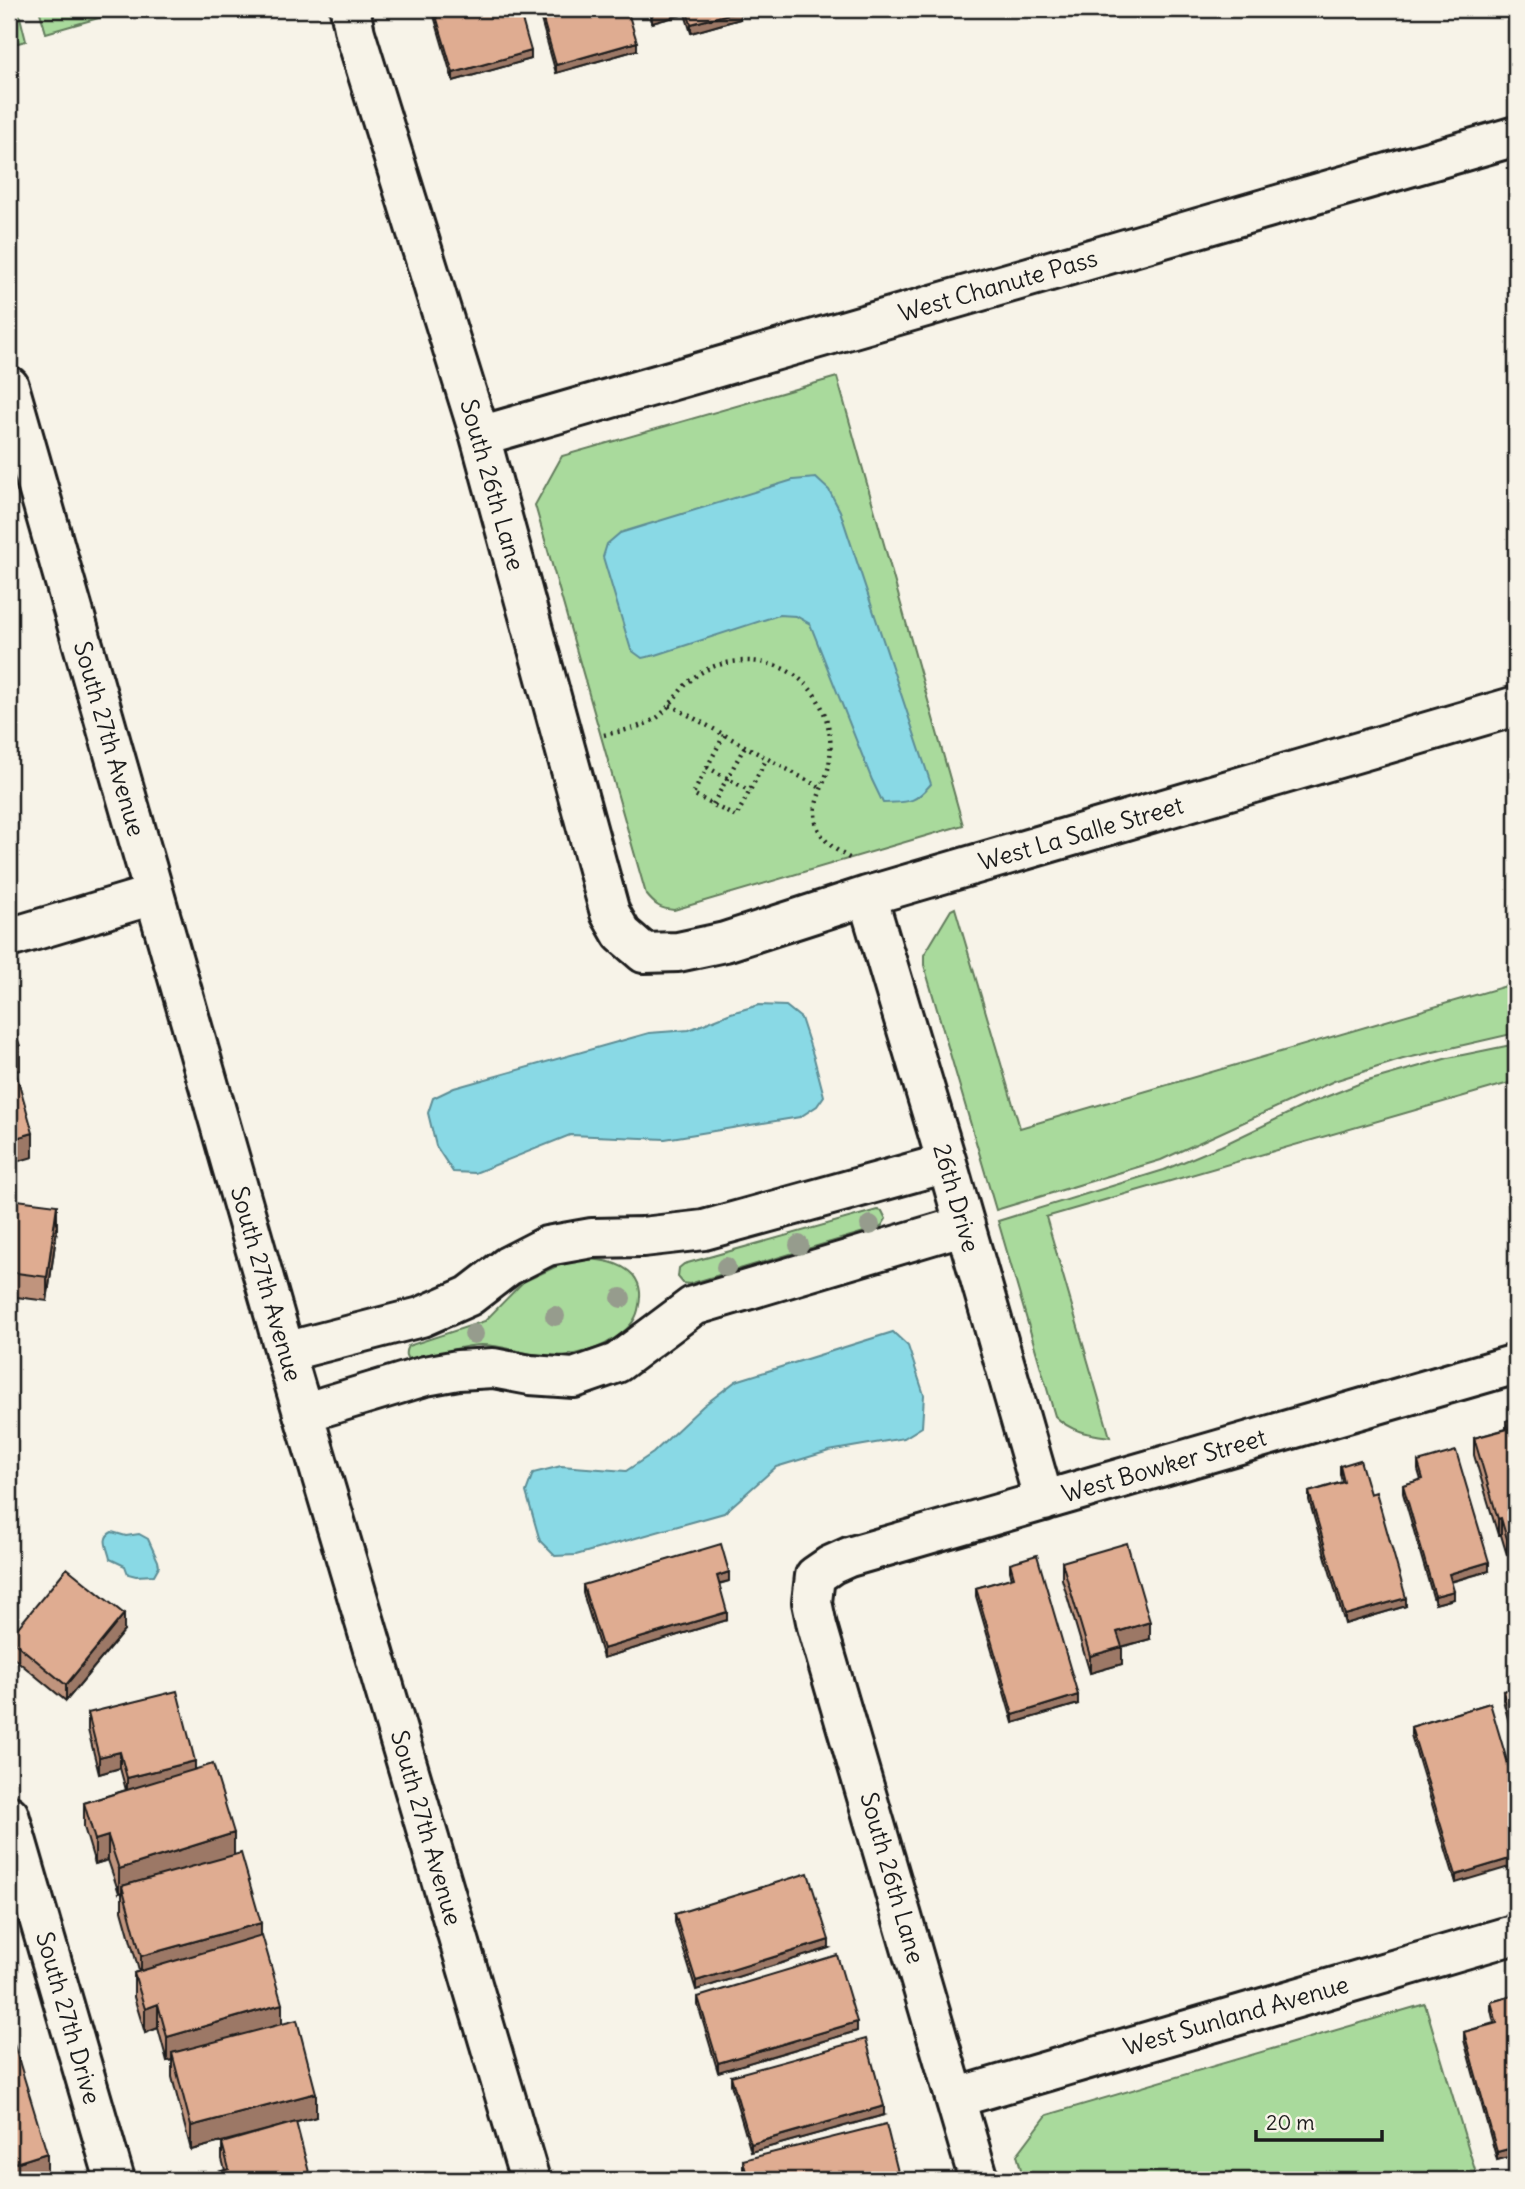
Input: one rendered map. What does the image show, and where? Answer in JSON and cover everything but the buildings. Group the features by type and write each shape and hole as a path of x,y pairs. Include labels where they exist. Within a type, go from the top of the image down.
{"street":[{"name":"South 26th Lane","path":"349,9 480,436 610,913 622,934 644,953"},
{"name":"West Chanute Pass","path":"480,436 1516,136"},
{"name":"South 27th Avenue","path":"9,386 285,1352 530,2180"},
{"name":"West La Salle Street","path":"644,953 678,952 725,942 862,880 1516,706"},
{"name":"26th Drive","path":"862,880 1044,1501"},
{"path":"9,938 153,895"},
{"path":"285,1352 421,1317 469,1296 508,1266 547,1246 592,1238 642,1237 704,1230 947,1163"},
{"path":"303,1413 425,1376 458,1370 493,1368 573,1378 617,1363 693,1306 964,1225"},
{"name":"West Bowker Street","path":"816,1576 831,1564 849,1557 1516,1364"},
{"name":"South 26th Lane","path":"816,1576 812,1602 817,1626 979,2180"},
{"name":"South 27th Drive","path":"9,1815 115,2180"},
{"name":"West Sunland Avenue","path":"956,2098 1516,1934"}],"path":[{"path":"595,738 633,728 654,719 670,705 690,680 708,668 723,663 751,660 794,673 811,689 823,707 829,725 830,758 815,810 817,826 824,839 862,880"},
{"path":"670,705 821,788"},
{"path":"724,734 693,794 736,817 768,758"},
{"path":"713,804 745,746"},
{"path":"707,767 750,791"}],"green space":[{"path":"9,9 18,9 26,41 10,45"},
{"path":"39,9 130,9 46,33"},
{"path":"837,377 963,825 674,910 665,909 655,904 646,894 535,505 562,456"},
{"path":"955,908 1020,1128 1516,983 1516,1033 1403,1059 1334,1081 1161,1160 996,1210 924,965 924,955 951,910"},
{"path":"1516,1044 1516,1081 1046,1217 1110,1437 1074,1429 1055,1416 998,1221 1164,1170 1308,1104 1361,1083 1448,1058"},
{"path":"877,1210 882,1211 886,1219 881,1227 689,1284 683,1283 678,1277 679,1268 684,1264"},
{"path":"584,1259 616,1264 628,1270 636,1279 639,1288 640,1301 635,1319 623,1332 606,1343 565,1355 543,1355 481,1345 413,1361 407,1357 408,1346 485,1321 523,1282 557,1266"},
{"path":"1425,2004 1478,2180 1024,2180 1017,2155 1047,2115"}],"water":[{"path":"816,478 829,490 840,511 931,784 910,801 883,803 810,624 796,616 779,615 642,658 631,650 603,557 607,544 620,533 793,480"},
{"path":"759,1005 786,1006 801,1018 824,1096 817,1106 800,1117 665,1139 570,1135 475,1173 453,1172 436,1146 428,1113 433,1098 454,1088 649,1033 689,1030"},
{"path":"893,1332 908,1346 924,1395 922,1427 904,1438 829,1451 776,1467 724,1513 576,1555 555,1556 540,1541 526,1492 533,1473 561,1466 626,1471 653,1453 703,1406 736,1381"},
{"path":"112,1532 126,1536 139,1534 148,1539 159,1566 154,1575 128,1574 125,1566 110,1559 106,1537"}]}
